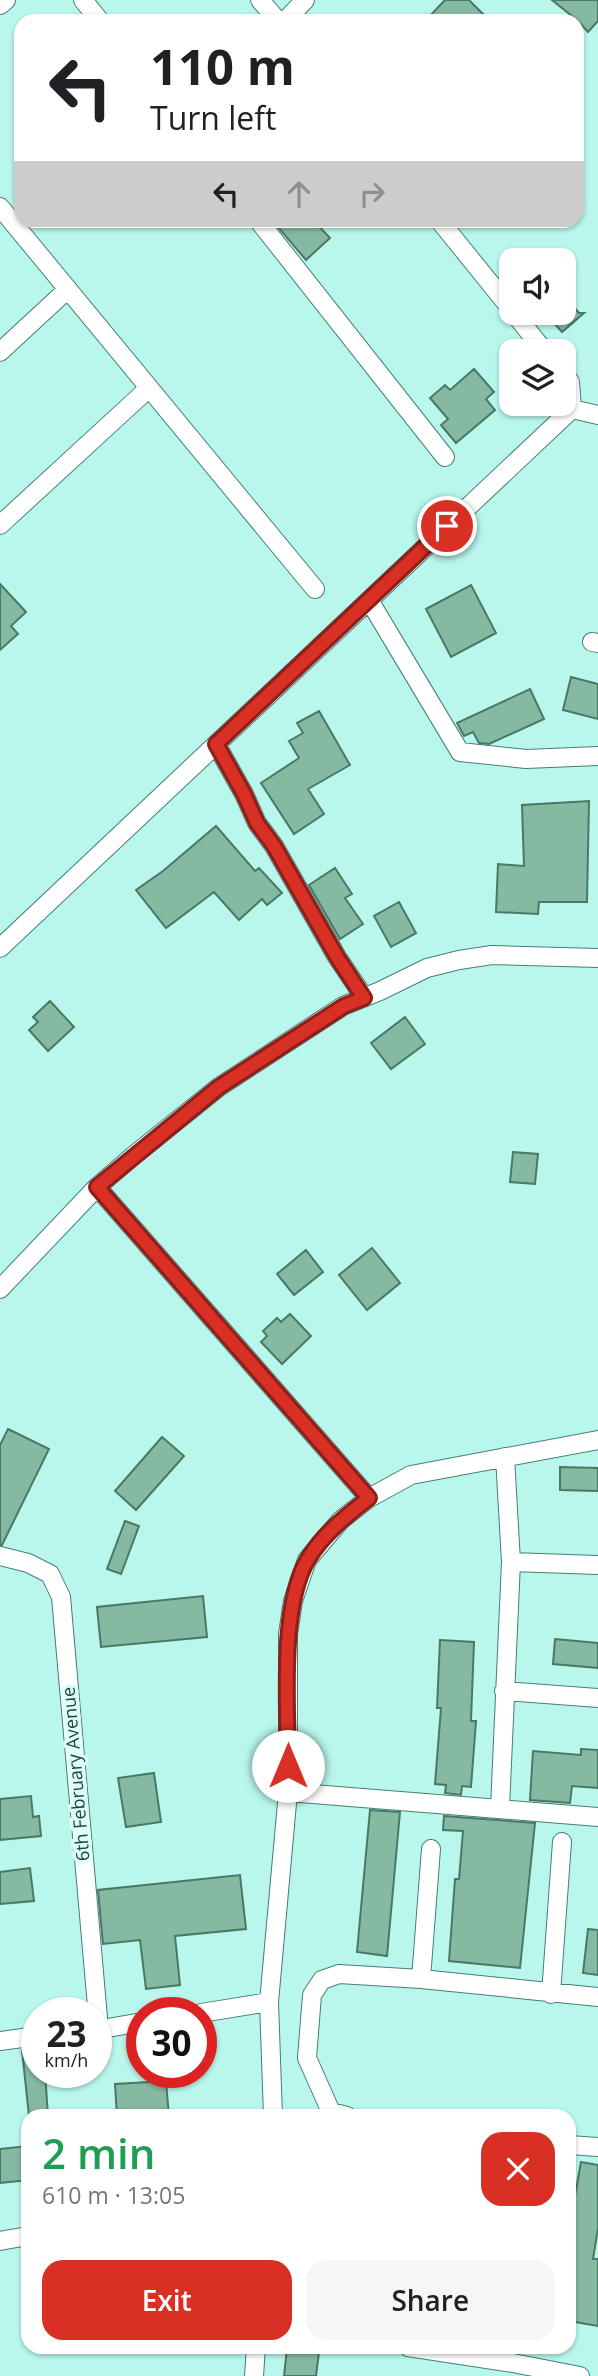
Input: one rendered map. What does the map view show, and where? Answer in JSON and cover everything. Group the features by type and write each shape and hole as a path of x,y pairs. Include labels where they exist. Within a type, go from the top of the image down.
{"street":[{"path":"0,5 6,0"},
{"path":"83,0 94,14"},
{"path":"260,0 272,14"},
{"path":"292,14 305,0"},
{"path":"3,217 68,289 315,589"},
{"path":"264,228 445,457"},
{"path":"446,228 499,294"},
{"path":"0,352 68,289"},
{"path":"524,325 535,339"},
{"path":"0,526 149,388"},
{"path":"576,410 598,415"},
{"path":"0,948 565,416"},
{"path":"369,600 460,752 526,759 598,756"},
{"path":"216,744 257,823 274,846 337,957 364,998"},
{"path":"0,1289 97,1187 219,1087 344,1006 427,968 459,960 492,955 598,958"},
{"path":"97,1187 369,1498"},
{"path":"273,2109 269,2002 288,1792 288,1634 293,1601 307,1560 341,1520 369,1498 411,1475 598,1440"},
{"path":"500,1808 511,1562 505,1457"},
{"name":"6th February Avenue","path":"0,1556 28,1563 50,1574 61,1597 94,1997"},
{"path":"511,1562 598,1565"},
{"path":"504,1691 598,1698"},
{"path":"288,1792 598,1816"},
{"path":"551,1994 562,1842"},
{"path":"421,1979 431,1849"},
{"path":"330,2109 307,2058 312,1995 322,1980 339,1974 421,1979 598,1997"},
{"path":"217,2010 269,2002"},
{"path":"0,2041 21,2038"},
{"path":"576,2145 598,2147"},
{"path":"0,2241 21,2237"},
{"path":"254,2376 256,2354"},
{"path":"514,2355 580,2376"}],"building":[{"path":"445,0 469,0 483,14 432,14"},
{"path":"552,0 598,0 598,21 588,32 584,28 584,14 569,14"},
{"path":"279,228 321,228 330,238 306,260"},
{"path":"576,310 584,313 576,320"},
{"path":"556,325 570,325 562,332"},
{"path":"474,369 494,392 486,399 495,410 456,443 441,425 448,419 430,398 445,385 450,390"},
{"path":"0,584 26,612 11,626 18,634 0,650"},
{"path":"471,585 496,633 451,657 426,609"},
{"path":"571,677 598,684 598,719 563,710"},
{"path":"530,689 544,719 489,744 479,743 473,732 464,736 457,723"},
{"path":"319,711 350,765 308,789 324,814 294,834 261,783 299,758 289,741 303,733 297,723"},
{"path":"589,801 587,902 539,902 538,914 496,912 498,864 524,866 522,805"},
{"path":"216,826 255,871 259,868 282,893 267,905 262,899 239,920 214,892 166,928 136,890"},
{"path":"335,868 352,894 345,898 363,924 340,939 309,885"},
{"path":"399,902 416,933 391,947 374,916"},
{"path":"50,1001 74,1027 48,1051 29,1030 38,1022 33,1017"},
{"path":"405,1017 425,1044 391,1069 371,1043"},
{"path":"513,1152 538,1154 535,1184 510,1182"},
{"path":"372,1248 400,1283 367,1310 339,1275"},
{"path":"306,1250 323,1272 294,1295 277,1274"},
{"path":"290,1314 311,1336 282,1364 261,1342 267,1336 263,1331 277,1318 281,1322"},
{"path":"8,1429 49,1449 0,1545 0,1445"},
{"path":"162,1437 184,1456 136,1510 115,1491"},
{"path":"560,1467 598,1468 598,1491 560,1490"},
{"path":"125,1521 139,1526 121,1574 107,1569"},
{"path":"203,1596 207,1637 101,1647 97,1607"},
{"path":"555,1639 598,1643 598,1668 553,1664"},
{"path":"440,1640 474,1642 471,1721 476,1721 471,1787 462,1786 461,1795 445,1793 446,1785 435,1784 441,1708 437,1708"},
{"path":"581,1749 598,1750 598,1788 572,1786 570,1803 530,1800 533,1751 581,1755"},
{"path":"154,1773 161,1822 126,1827 118,1778"},
{"path":"31,1796 33,1817 39,1816 41,1836 0,1840 0,1799"},
{"path":"370,1810 400,1812 387,1956 357,1952"},
{"path":"444,1816 535,1823 520,1968 449,1961 455,1879 459,1879 463,1831 443,1830"},
{"path":"30,1868 34,1901 0,1904 0,1872"},
{"path":"240,1875 246,1929 175,1936 180,1985 146,1989 140,1940 103,1944 98,1890"},
{"path":"588,1929 598,1930 598,1975 583,1973"},
{"path":"126,2083 126,2088 167,2088 168,2109 117,2109 115,2084"},
{"path":"26,2088 46,2088 48,2109 28,2109"},
{"path":"21,2147 21,2181 0,2183 0,2149"},
{"path":"581,2162 598,2165 598,2228 593,2259 598,2259 598,2326 576,2322 576,2190"},
{"path":"286,2354 319,2354 316,2376 284,2376"}],"route":[{"path":"288,1766 288,1634 293,1601 307,1560 341,1520 369,1498 97,1187 219,1087 344,1006 364,998 337,957 274,846 257,823 216,744 447,526"}]}
